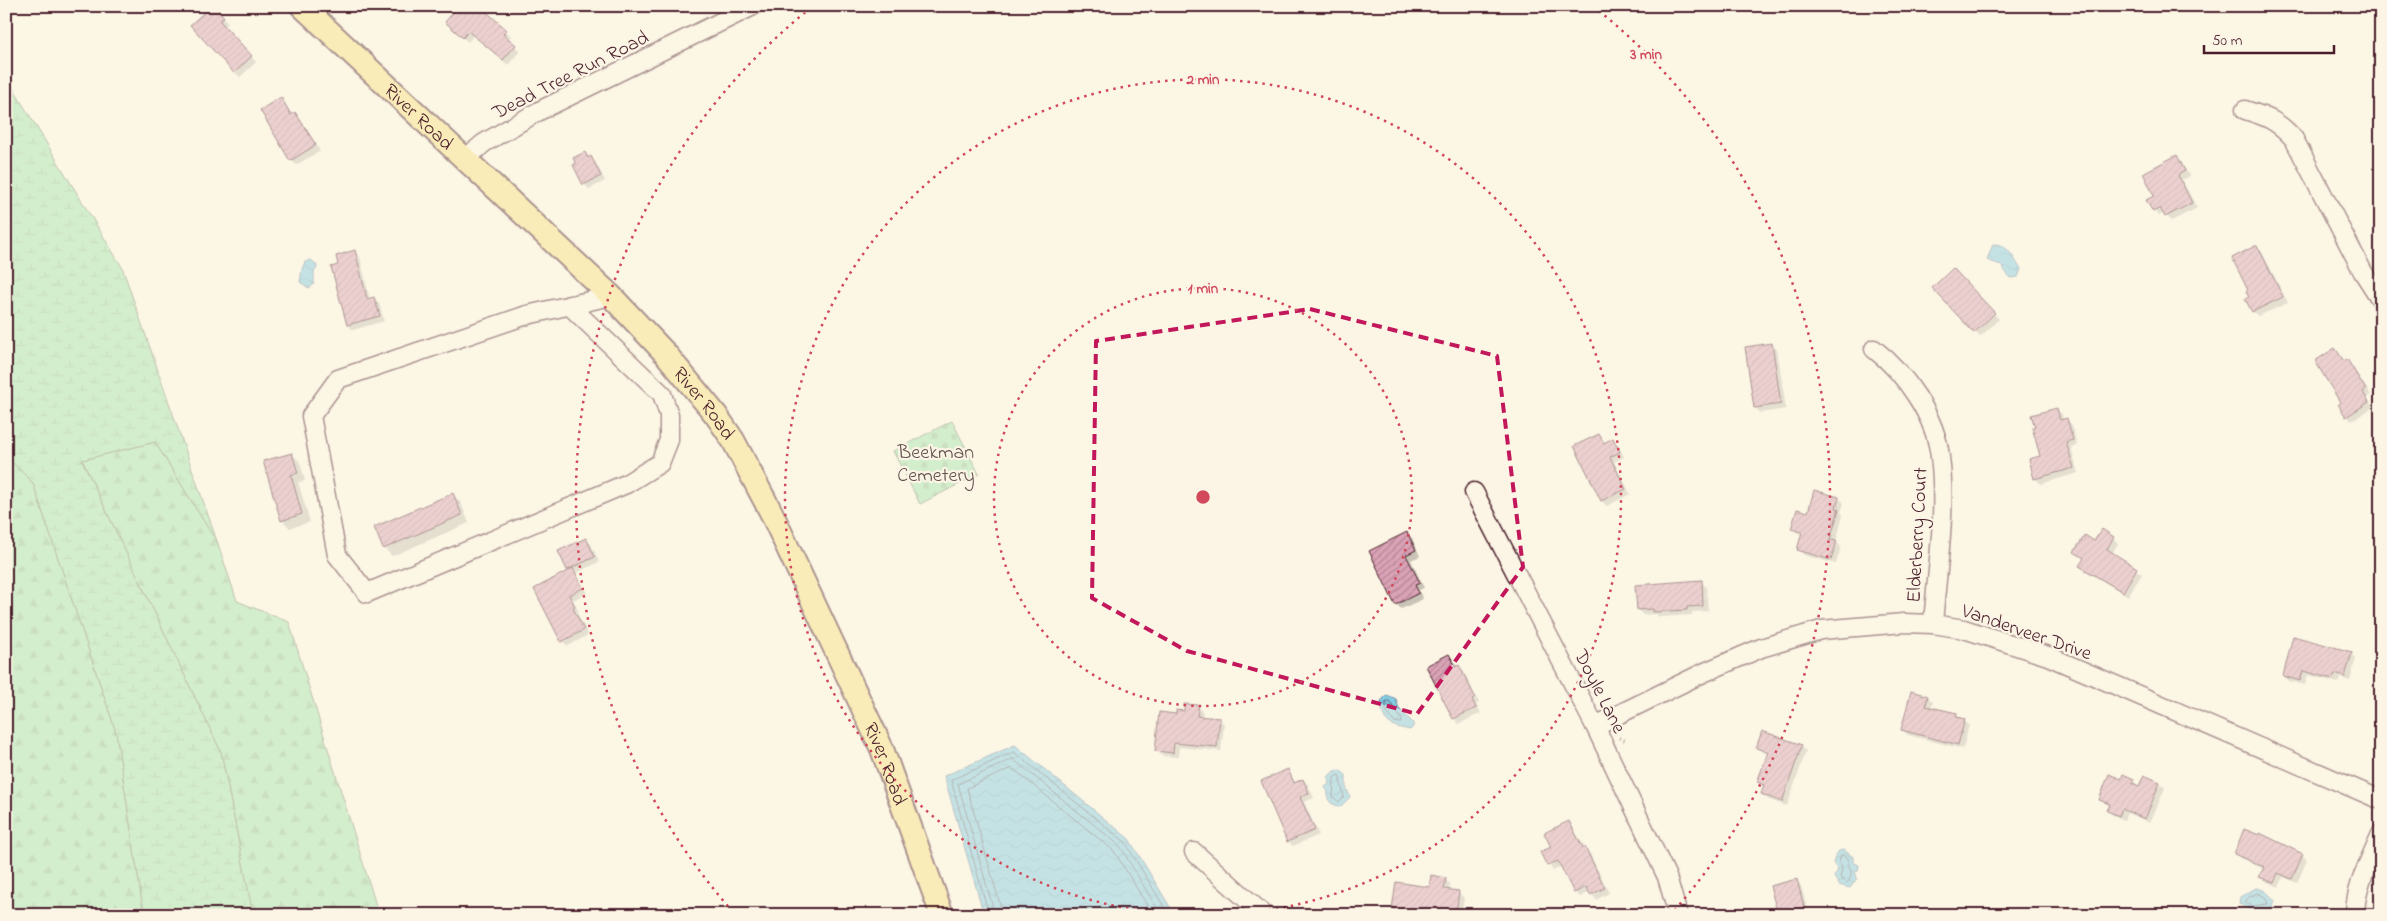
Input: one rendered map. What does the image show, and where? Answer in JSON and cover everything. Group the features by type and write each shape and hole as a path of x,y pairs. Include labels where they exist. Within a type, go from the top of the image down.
{"main road":[{"name":"River Road","path":"302,6 611,296 665,353 716,415 733,440 771,512 882,749 942,915"}],"street":[{"name":"Dead Tree Run Road","path":"465,159 484,143 539,111 753,6"},
{"path":"2245,110 2273,119 2283,126 2294,139 2363,272 2381,300"},
{"path":"569,306 662,394 670,415 669,440 660,463 626,484 367,593 337,555 311,416 338,378 527,315 611,296"},
{"name":"Elderberry Court","path":"1874,349 1890,361 1914,390 1929,421 1940,455 1942,495 1933,624"},
{"name":"Doyle Lane","path":"1474,492 1595,726 1667,877 1678,915"},
{"name":"Vanderveer Drive","path":"1595,726 1703,673 1761,648 1821,630 1904,623 1933,624 1964,629 2048,656 2381,800"},
{"path":"2355,915 2355,903 2362,878 2381,834"},
{"path":"1194,852 1264,915"}],"highlighted area":[{"path":"1310,309 1497,356 1523,567 1417,714 1187,651 1092,598 1096,341"}],"green space":[{"path":"6,77 122,267 218,544 155,442 82,460 221,752 253,915 144,915 116,732 33,483 6,456"},
{"name":"Beekman Cemetery","path":"952,421 979,474 920,504 893,451"},
{"path":"155,442 218,544 237,601 289,622 379,915 253,915 221,752 82,460"},
{"path":"6,456 33,483 116,732 144,915 6,915"}],"water":[{"path":"1993,244 2003,246 2013,256 2021,269 2018,277 2010,278 2001,265 1987,260"},
{"path":"311,260 316,264 317,268 314,272 314,284 309,288 300,282 305,262"},
{"path":"1387,695 1396,699 1399,709 1413,723 1413,727 1410,730 1389,723 1383,715 1381,701"},
{"path":"1015,745 1129,839 1175,915 984,915 944,776"},
{"path":"1339,770 1346,775 1346,787 1350,797 1340,807 1331,803 1328,799 1328,792 1325,787 1329,784 1328,777 1334,771"},
{"path":"1844,850 1853,857 1853,863 1859,865 1858,871 1855,872 1857,878 1850,888 1839,885 1834,877 1838,870 1833,863 1835,856 1839,851"},
{"path":"2256,888 2269,894 2275,901 2272,907 2263,911 2255,911 2239,903 2240,897"}],"building":[{"path":"211,6 215,6 224,17 220,21 252,56 234,73 190,25"},
{"path":"459,6 480,6 507,30 503,34 516,45 503,60 468,31 463,38 445,22"},
{"path":"281,97 291,115 295,112 316,145 290,161 260,110"},
{"path":"585,152 588,158 591,156 601,176 583,185 573,165 576,164 573,158"},
{"path":"2177,155 2185,171 2178,175 2192,203 2165,217 2160,208 2153,212 2146,200 2154,196 2143,173"},
{"path":"2257,245 2283,297 2252,312 2245,299 2249,297 2246,292 2248,290 2232,258"},
{"path":"355,250 367,299 374,297 380,316 347,325 331,267 338,265 336,256"},
{"path":"1953,268 1995,313 1974,333 1932,288"},
{"path":"1772,343 1781,404 1754,408 1745,347"},
{"path":"2335,348 2344,361 2347,359 2366,390 2363,392 2369,402 2346,417 2338,404 2340,402 2315,361"},
{"path":"2057,408 2060,420 2067,418 2073,440 2066,442 2074,468 2034,479 2029,459 2040,456 2032,427 2035,427 2031,415"},
{"path":"1599,434 1604,443 1613,438 1620,452 1610,457 1626,489 1601,501 1574,446"},
{"path":"292,453 298,473 291,475 302,514 281,521 263,461"},
{"path":"1814,490 1839,497 1836,508 1839,509 1830,540 1837,541 1831,560 1797,550 1802,532 1791,529 1797,509 1808,512"},
{"path":"453,493 462,515 383,549 374,527"},
{"path":"2102,529 2114,537 2107,549 2137,568 2123,592 2079,566 2084,558 2074,552 2085,535 2094,541"},
{"path":"1407,532 1416,550 1406,555 1420,583 1415,585 1419,593 1395,605 1369,551"},
{"path":"586,538 595,557 567,570 558,551"},
{"path":"573,568 583,588 569,595 584,630 561,642 534,589"},
{"path":"1702,580 1703,606 1687,607 1687,610 1653,612 1653,609 1637,610 1635,585"},
{"path":"2293,636 2352,652 2345,677 2335,674 2333,679 2303,671 2300,681 2283,676"},
{"path":"1449,654 1456,667 1459,665 1475,697 1472,699 1476,708 1453,719 1426,666"},
{"path":"1911,691 1928,696 1926,706 1957,713 1956,717 1965,719 1958,745 1901,730"},
{"path":"1184,704 1199,705 1197,716 1220,718 1217,747 1174,743 1173,753 1155,751 1159,712 1176,714 1176,710 1184,711"},
{"path":"1762,731 1802,745 1782,802 1761,794 1764,785 1757,782 1768,752 1756,748"},
{"path":"1288,769 1294,783 1303,779 1309,793 1300,797 1315,830 1287,842 1261,781"},
{"path":"2109,774 2121,779 2123,774 2134,779 2132,783 2139,786 2144,775 2160,782 2145,819 2122,809 2119,816 2107,811 2110,804 2099,800"},
{"path":"1569,821 1583,848 1585,847 1605,888 1590,895 1586,887 1574,893 1558,861 1547,866 1540,852 1551,847 1544,833"},
{"path":"2244,829 2259,835 2260,833 2303,854 2292,879 2278,873 2274,883 2259,877 2264,867 2234,854"},
{"path":"1431,875 1446,878 1444,889 1459,891 1456,915 1416,915 1392,909 1396,882 1429,887"},
{"path":"1797,879 1806,915 1778,915 1770,886"}]}
